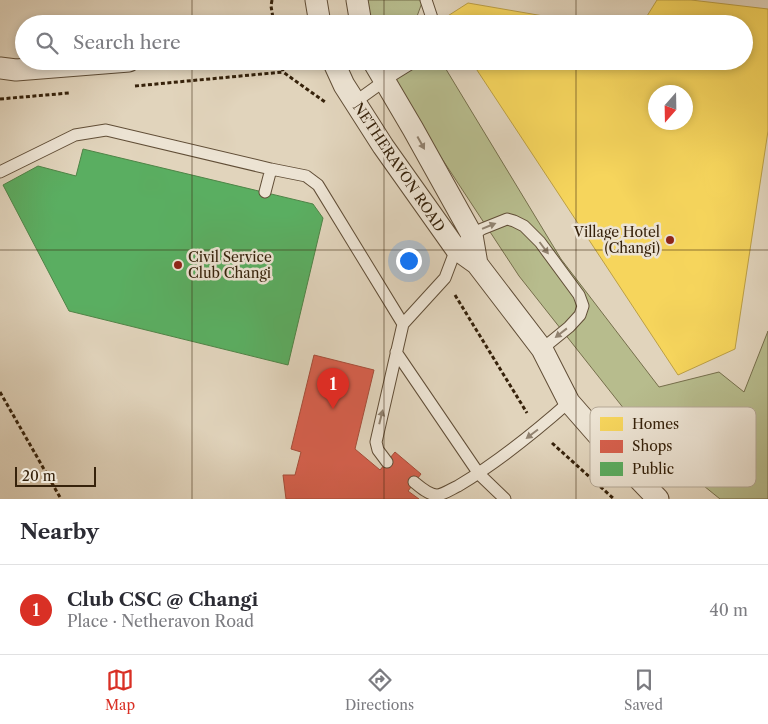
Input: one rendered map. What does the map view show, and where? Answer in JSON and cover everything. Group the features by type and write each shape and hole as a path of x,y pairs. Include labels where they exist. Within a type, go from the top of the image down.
{"street":[{"path":"316,0 318,15"},
{"path":"358,0 360,15"},
{"path":"0,68 15,70"},
{"name":"NETHERAVON ROAD","path":"337,70 354,102 383,146 456,249 476,264 542,349 569,402 590,426"},
{"name":"NETHERAVON ROAD","path":"378,70 472,235 476,264"},
{"name":"NETHERAVON ROAD","path":"646,487 658,499"}],"lane":[{"path":"426,0 431,15"},
{"path":"354,102 401,70"},
{"path":"0,172 75,135 106,130 306,176 318,185 403,324"},
{"path":"265,192 271,169"},
{"path":"387,462 378,450 376,442 377,431 403,324 445,278 456,249 482,229 507,219 524,226 540,242 579,295 583,306 580,315 542,349"},
{"path":"396,352 479,474 505,499"},
{"path":"414,482 428,492 437,495 450,490 479,474 538,430 569,402"}],"path":[{"path":"272,0 272,15"},
{"path":"127,87 283,72"},
{"path":"0,100 78,92"},
{"path":"0,392 62,499"}],"green space":[{"path":"364,0 423,0 417,15 365,15"},
{"path":"384,70 446,70 561,259 659,387 719,372 744,392 768,331 768,499 720,499 705,487 756,487 756,407 623,407 519,276"}],"building: Homes":[{"name":"Village Hotel (Changi)","path":"657,0 691,0 768,9 768,131 735,349 678,375 477,70 753,70 753,15 648,15"},
{"path":"468,3 538,15 449,15"}],"building: Shops":[{"path":"314,355 374,370 355,449 380,470 395,452 421,474 408,491 419,499 286,499 283,475 295,475 301,452 291,449"}],"building: Public":[{"name":"Civil Service Club Changi","path":"83,149 313,204 323,218 288,365 69,311 3,185 38,166 76,176"}],"place":[{"name":"Village Hotel (Changi)","path":"670,240"},
{"name":"Civil Service Club Changi","path":"178,265"},
{"name":"Club CSC @ Changi","path":"333,409"}]}
